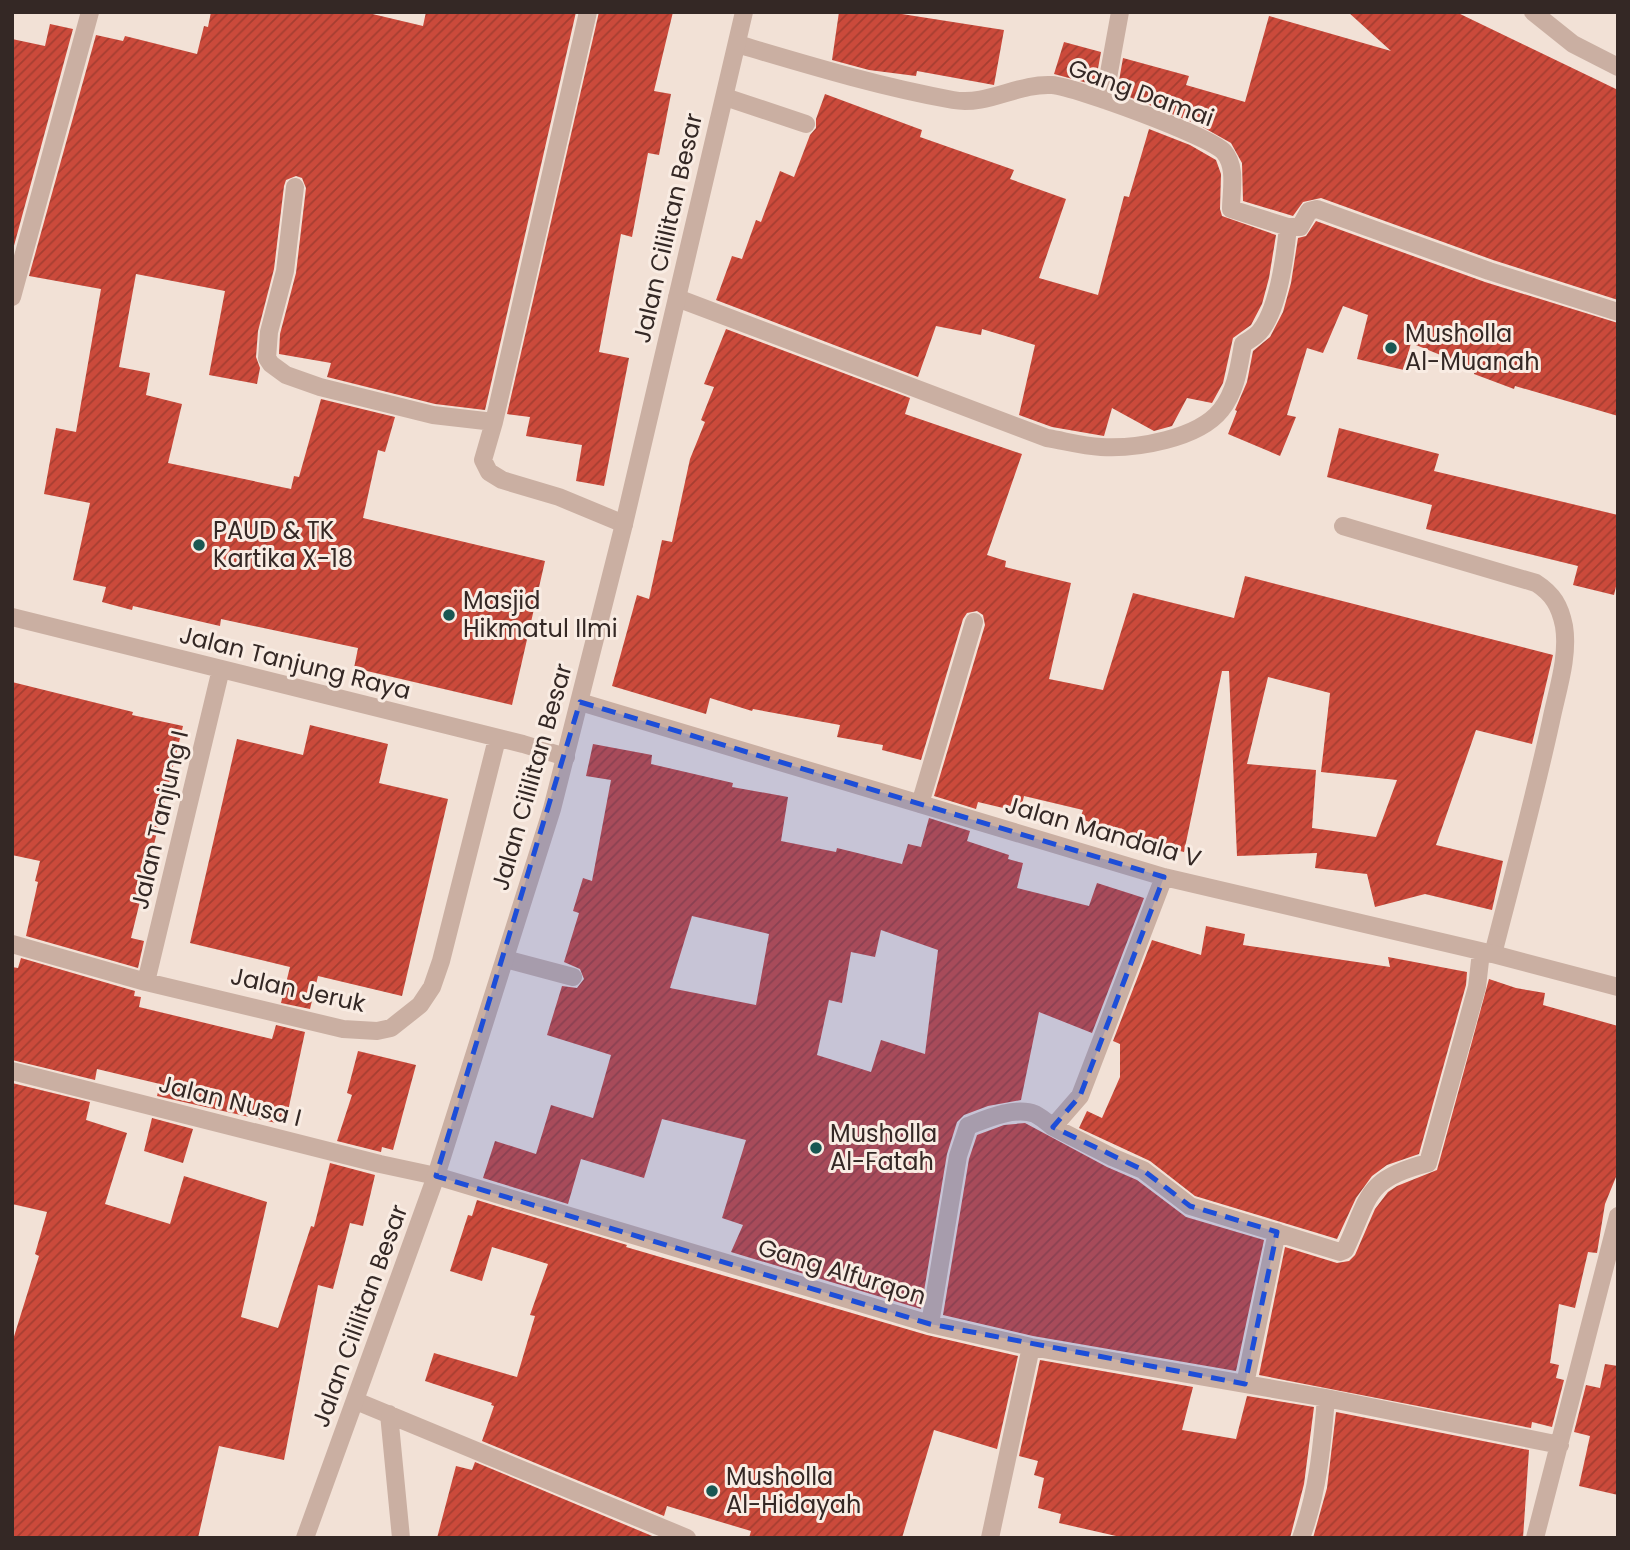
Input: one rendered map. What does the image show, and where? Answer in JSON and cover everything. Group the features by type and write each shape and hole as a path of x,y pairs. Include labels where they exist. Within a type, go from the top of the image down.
{"street":[{"path":"12,296 90,12"},
{"path":"588,12 483,460 489,471 502,480 559,497 624,524"},
{"name":"Jalan Cililitan Besar","path":"305,1538 436,1176 552,809 624,524 744,12"},
{"path":"1104,100 1121,12"},
{"path":"1533,12 1573,44 1618,67"},
{"name":"Gang Damai","path":"737,44 817,68 956,100 982,101 1034,86 1054,85 1104,100 1188,132 1224,152 1233,170 1231,209 1288,227"},
{"path":"725,97 806,124"},
{"path":"295,187 285,271 269,332 267,358 271,364 286,375 320,387 433,415 494,422"},
{"path":"677,298 1047,438 1100,447 1123,447 1180,437 1211,421 1223,408 1235,385 1243,344 1260,331 1272,307 1286,250 1288,227 1300,227 1309,211 1317,209 1489,271 1618,312"},
{"path":"1164,877 1080,1096 1054,1127 1143,1170 1190,1206 1340,1252 1345,1250 1363,1205 1378,1185 1399,1171 1428,1163 1542,760 1563,666 1564,629 1559,607 1549,592 1536,583 1343,526"},
{"name":"Jalan Tanjung Raya","path":"12,617 566,757"},
{"path":"920,804 974,622"},
{"name":"Jalan Tanjung I","path":"146,982 220,669"},
{"name":"Jalan Mandala V","path":"580,702 1164,877 1487,953 1618,987"},
{"name":"Jalan Jeruk","path":"12,944 146,982 343,1029 377,1031 391,1028 420,1005 432,986 441,961 497,739"},
{"path":"505,959 573,976"},
{"name":"Jalan Nusa I","path":"12,1071 436,1176"},
{"name":"Gang Alfurqon","path":"436,1176 930,1324 958,1156 968,1126 999,1114 1025,1112 1034,1113 1054,1127"},
{"path":"1535,1538 1618,1216"},
{"path":"1245,1384 1277,1232"},
{"path":"930,1324 1031,1347 1326,1398 1560,1445"},
{"path":"990,1538 1031,1347"},
{"path":"1301,1538 1318,1476 1326,1398"},
{"path":"356,1401 687,1538"},
{"path":"389,1414 401,1538"}],"highlighted area":[{"path":"580,702 1164,877 1080,1096 1053,1127 1143,1170 1190,1206 1277,1232 1245,1384 930,1324 436,1176"}],"building":[{"path":"211,12 364,12 423,26 426,12 576,12 485,410 435,404 327,377 331,363 279,354 280,334 296,273 306,188 302,178 296,176 286,180 284,186 274,269 258,331 256,357 260,368 257,384 209,375 225,291 136,274 119,367 150,373 146,395 182,404 168,463 291,489 294,476 299,477 321,399 395,417 385,452 378,450 363,518 545,561 512,705 354,668 358,648 221,619 220,626 133,606 132,610 102,602 106,587 73,580 90,503 44,494 56,428 76,432 101,289 29,276 96,35 123,41 125,36 197,54 204,26 208,27"},
{"path":"599,12 673,12 654,91 671,94 659,155 648,153 632,237 621,234 599,352 629,358 604,486 576,481 582,445 526,436 530,417 507,414"},
{"path":"839,12 889,12 1004,30 994,85 917,71 916,76 869,70 832,60"},
{"path":"1348,12 1456,12 1618,90 1618,300 1493,260 1321,198 1303,202 1293,216 1243,201 1242,163 1231,143 1199,125 1117,92 1123,58 1189,76 1186,85 1245,102 1269,16 1391,51"},
{"path":"50,24 73,29 12,253 12,39 45,46"},
{"path":"1064,42 1101,52 1095,85 1054,74"},
{"path":"825,94 922,130 920,137 1014,170 1010,179 1066,199 1039,278 1098,295 1124,196 1129,197 1149,129 1190,145 1216,160 1221,174 1222,216 1276,235 1262,304 1251,325 1233,338 1223,383 1212,403 1187,398 1172,426 1154,431 1112,408 1104,436 1052,427 1019,415 1035,345 982,329 981,335 936,326 918,377 716,300 732,256 742,259 756,220 761,222 780,171 794,177 810,135 816,128 816,119"},
{"path":"1316,221 1485,282 1618,323 1618,416 1515,386 1514,389 1474,374 1475,369 1411,343 1404,370 1357,359 1368,315 1343,306 1323,353 1307,348 1287,415 1296,417 1280,456 1228,434 1247,382 1253,351 1270,337 1283,312 1298,238 1306,236"},
{"path":"726,329 910,398 905,414 1022,454 987,555 1006,561 1005,567 1071,583 1049,679 1103,690 1133,593 1234,618 1245,576 1553,655 1532,744 1476,730 1436,845 1503,861 1492,910 1425,894 1375,907 1367,874 1315,868 1317,853 1237,856 1229,671 1222,671 1184,852 1133,840 1134,835 1080,819 1083,810 1024,796 1020,812 978,802 976,809 934,796 985,625 983,615 977,611 967,613 963,619 921,760 882,750 883,745 837,737 840,725 753,709 752,711 710,698 706,714 612,686 637,595 649,599 662,540 672,542 690,459 705,422 701,420 714,387 704,384","holes":["1268,677 1330,693 1321,772 1397,780 1376,837 1312,828 1316,770 1247,764"]},
{"path":"1339,428 1439,454 1434,471 1618,515 1618,578 1614,595 1573,585 1578,566 1426,529 1432,505 1327,477"},
{"path":"12,682 183,726 131,938 144,941 138,968 26,936 40,861 12,855"},
{"path":"310,725 388,744 379,783 448,799 402,996 318,976 310,1009 281,1003 290,967 190,943 237,739 303,755"},
{"path":"593,744 652,755 651,764 733,783 732,787 788,797 781,841 836,852 837,848 902,864 908,844 921,847 929,818 970,831 967,841 1009,855 1008,859 1023,863 1017,888 1089,906 1097,883 1144,898 1092,1033 1039,1012 1021,1100 988,1106 964,1115 957,1122 947,1154 921,1309 731,1252 743,1225 722,1218 746,1140 662,1119 644,1178 581,1159 568,1204 483,1178 495,1141 536,1154 551,1105 593,1118 611,1055 547,1035 562,986 577,988 584,979 580,969 564,962 579,913 573,911 583,878 592,881 611,780 586,776","holes":["692,916 769,934 756,1005 670,988","881,930 938,950 925,1054 881,1040 871,1072 817,1055 829,1000 842,1003 851,952 875,957"]},
{"path":"1206,926 1245,934 1243,945 1390,967 1388,957 1467,972 1466,985 1419,1154 1387,1165 1372,1176 1356,1198 1337,1239 1195,1196 1150,1161 1079,1128 1087,1111 1102,1118 1120,1077 1120,1044 1113,1041 1152,940 1201,955"},
{"path":"21,958 135,991 134,996 141,997 139,1007 272,1039 276,1025 305,1032 285,1125 157,1096 160,1084 97,1069 95,1080 12,1060 12,967 18,968"},
{"path":"1489,979 1516,988 1545,993 1543,1005 1618,1026 1618,1172 1605,1204 1597,1253 1588,1252 1575,1308 1559,1304 1550,1363 1559,1365 1556,1378 1564,1380 1552,1427 1532,1422 1531,1428 1259,1375 1285,1247 1337,1263 1349,1261 1355,1255 1375,1209 1388,1192 1437,1170"},
{"path":"358,1051 416,1065 393,1150 382,1147 381,1152 337,1141 352,1095 347,1093"},
{"path":"12,1083 90,1102 86,1120 127,1133 105,1204 170,1224 184,1176 267,1202 241,1317 278,1328 311,1226 314,1227 330,1163 375,1175 363,1226 350,1223 333,1289 318,1285 284,1460 219,1446 198,1538 12,1538 12,1343 39,1256 35,1254 47,1212 12,1204"},
{"path":"152,1118 193,1129 183,1163 144,1151"},
{"path":"1025,1123 1137,1180 1186,1217 1264,1240 1236,1371 1033,1336 943,1315 969,1159 977,1135 1004,1125"},
{"path":"477,1200 627,1245 626,1247 927,1335 1018,1356 997,1449 934,1430 902,1538 749,1538 751,1531 667,1506 664,1516 482,1441 494,1406 492,1403 425,1381 434,1353 517,1377 535,1316 530,1315 548,1264 492,1247 482,1281 450,1271 468,1215 472,1216"},
{"path":"1040,1360 1193,1387 1182,1430 1236,1439 1247,1396 1314,1407 1304,1484 1290,1538 1125,1538 1059,1523 1061,1514 1038,1508 1044,1478 1034,1475 1038,1461 1019,1456"},
{"path":"1605,1364 1618,1366 1618,1495 1579,1486 1590,1436 1574,1432 1586,1385 1600,1388"},
{"path":"1336,1412 1529,1450 1523,1538 1313,1538 1327,1488"},
{"path":"475,1462 657,1538 437,1538 456,1466 472,1470"}],"place":[{"name":"Musholla Al-Muanah","path":"1391,348"},
{"name":"PAUD & TK Kartika X-18","path":"199,545"},
{"name":"Masjid Hikmatul Ilmi","path":"449,615"},
{"name":"Musholla Al-Fatah","path":"816,1148"},
{"name":"Musholla Al-Hidayah","path":"712,1491"}]}
